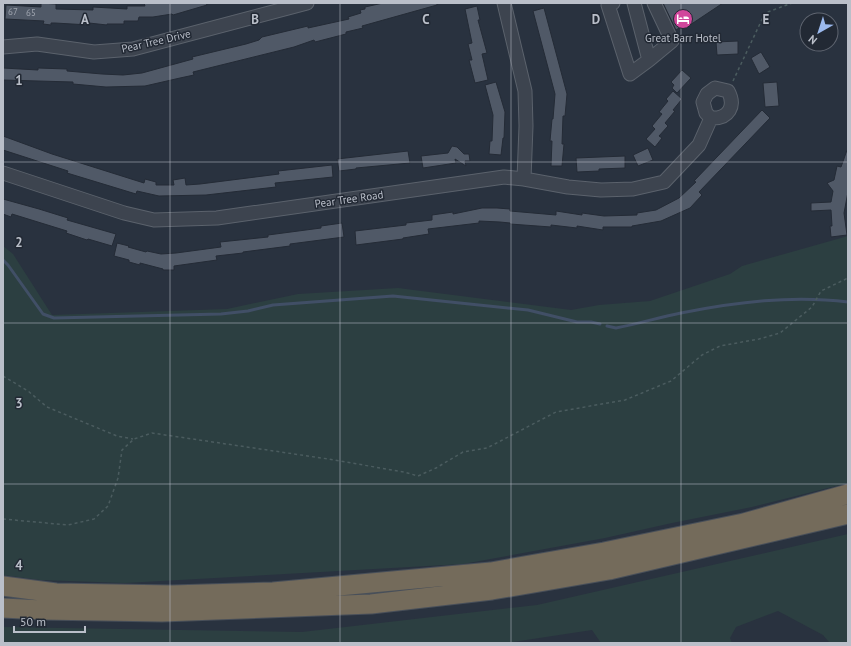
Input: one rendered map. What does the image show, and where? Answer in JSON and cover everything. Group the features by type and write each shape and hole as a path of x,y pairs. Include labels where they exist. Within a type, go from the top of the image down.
{"highway":[{"path":"3,586 56,593 172,594 274,592 491,572 604,552 736,524 839,496"},
{"path":"3,608 162,612 371,604 492,590 608,570 842,516"}],"street":[{"name":"Pear Tree Drive","path":"3,47 37,44 94,52 133,49 288,5 306,3"},
{"path":"504,3 525,91 526,126 524,179"},
{"path":"613,3 608,5 630,74 672,41 654,3"},
{"path":"634,3 649,60"},
{"path":"715,88 728,91 732,97 730,111 725,116 718,119 711,118 706,113 703,102 707,94 715,88"},
{"name":"Pear Tree Road","path":"3,173 124,213 154,220 217,218 504,177 568,187 601,190 633,189 664,182 699,145 711,118"}],"path":[{"path":"728,91 765,13 792,3"},
{"path":"3,519 68,526 94,519 108,506 118,478 122,450 134,439 152,433 351,463 404,472 418,476 436,468 463,452 487,448 556,412 625,400 671,381 702,355 720,346 780,334 812,307 821,291 848,278"},
{"path":"3,376 28,391 47,407 116,436 134,439"}],"shaded area":[{"path":"848,236 848,483 752,507 605,538 463,564 125,583 40,580 3,575 3,246 13,254 52,315 227,309 298,294 398,288 571,310 599,305 650,301 730,274 742,266"},
{"path":"848,534 848,643 830,643 823,635 778,611 736,627 730,638 732,643 601,643 592,630 507,643 3,643 3,627 302,632 537,605"}],"building":[{"path":"41,3 56,4 56,9 93,10 93,7 127,9 127,6 145,6 144,3 206,3 207,5 173,15 139,17 138,21 124,21 124,24 107,25 89,23 89,25 51,23 51,25 43,24 44,21 5,19 6,5 41,7"},
{"path":"383,3 437,3 437,5 362,26 363,28 346,32 346,34 315,42 314,40 294,47 193,72 194,75 145,86 106,87 73,84 73,82 3,80 3,68 38,70 38,68 67,69 67,71 123,75 142,73 193,59 192,57 246,44 259,40 262,37 308,26 308,28 349,19 348,17 361,13 360,10 365,9 365,7"},
{"name":"Great Barr Hotel","path":"663,3 723,3 684,29 682,26 676,30"},
{"path":"477,6 480,20 478,20 487,53 482,54 488,80 475,83 469,60 472,60 468,44 472,43 465,9"},
{"path":"544,8 567,94 565,116 563,116 562,144 564,144 562,166 551,166 552,141 550,141 555,94 533,11"},
{"path":"738,41 738,54 717,55 716,42"},
{"path":"761,52 770,67 759,74 751,58"},
{"path":"682,70 691,78 677,93 672,88 674,85 671,82"},
{"path":"496,82 505,112 504,138 501,155 489,154 490,141 492,141 493,115 485,85"},
{"path":"777,82 779,106 765,107 763,83"},
{"path":"673,91 682,99 673,110 675,111 665,123 668,126 659,136 662,138 655,147 646,139 655,129 652,126 662,114 659,112 668,101 666,99"},
{"path":"762,110 770,118 699,192 702,195 690,208 661,221 632,227 603,227 603,230 577,226 577,228 551,225 551,227 479,221 479,223 428,229 429,234 356,245 355,231 406,225 406,223 432,220 432,215 453,212 453,214 482,208 510,209 510,211 556,215 556,211 582,215 582,213 604,216 637,215 637,213 656,210 679,198 696,182 694,181"},
{"path":"3,136 52,154 144,183 145,179 156,182 156,185 174,185 173,180 185,178 186,185 200,184 279,174 278,171 332,165 333,177 275,183 276,187 206,195 159,196 137,191 136,194 67,173 68,171 3,150"},
{"path":"452,146 457,147 464,154 469,154 470,161 465,161 466,166 455,159 456,163 423,168 421,156 448,153"},
{"path":"648,148 653,160 638,166 633,155"},
{"path":"847,150 848,192 844,213 847,235 831,237 831,210 811,211 811,203 831,202 833,191 827,183 834,180 837,166 841,167"},
{"path":"408,151 410,163 339,171 337,159"},
{"path":"625,156 625,168 577,172 576,158"},
{"path":"3,199 116,234 112,246 88,239 87,240 66,233 67,231 12,214 11,217 3,214"},
{"path":"342,223 344,237 216,256 217,260 174,266 174,270 163,270 140,263 140,265 114,256 117,243 146,252 161,254 176,253 221,247 220,242 268,237 268,235 321,228 321,226"}],"waterway":[{"path":"3,260 43,314 54,318 221,314 248,311 273,305 393,296 528,310 577,322 591,322 600,324"},
{"path":"607,326 616,328 702,309 743,303 806,299 848,302"}],"place":[{"name":"Great Barr Hotel","path":"683,19"}]}
